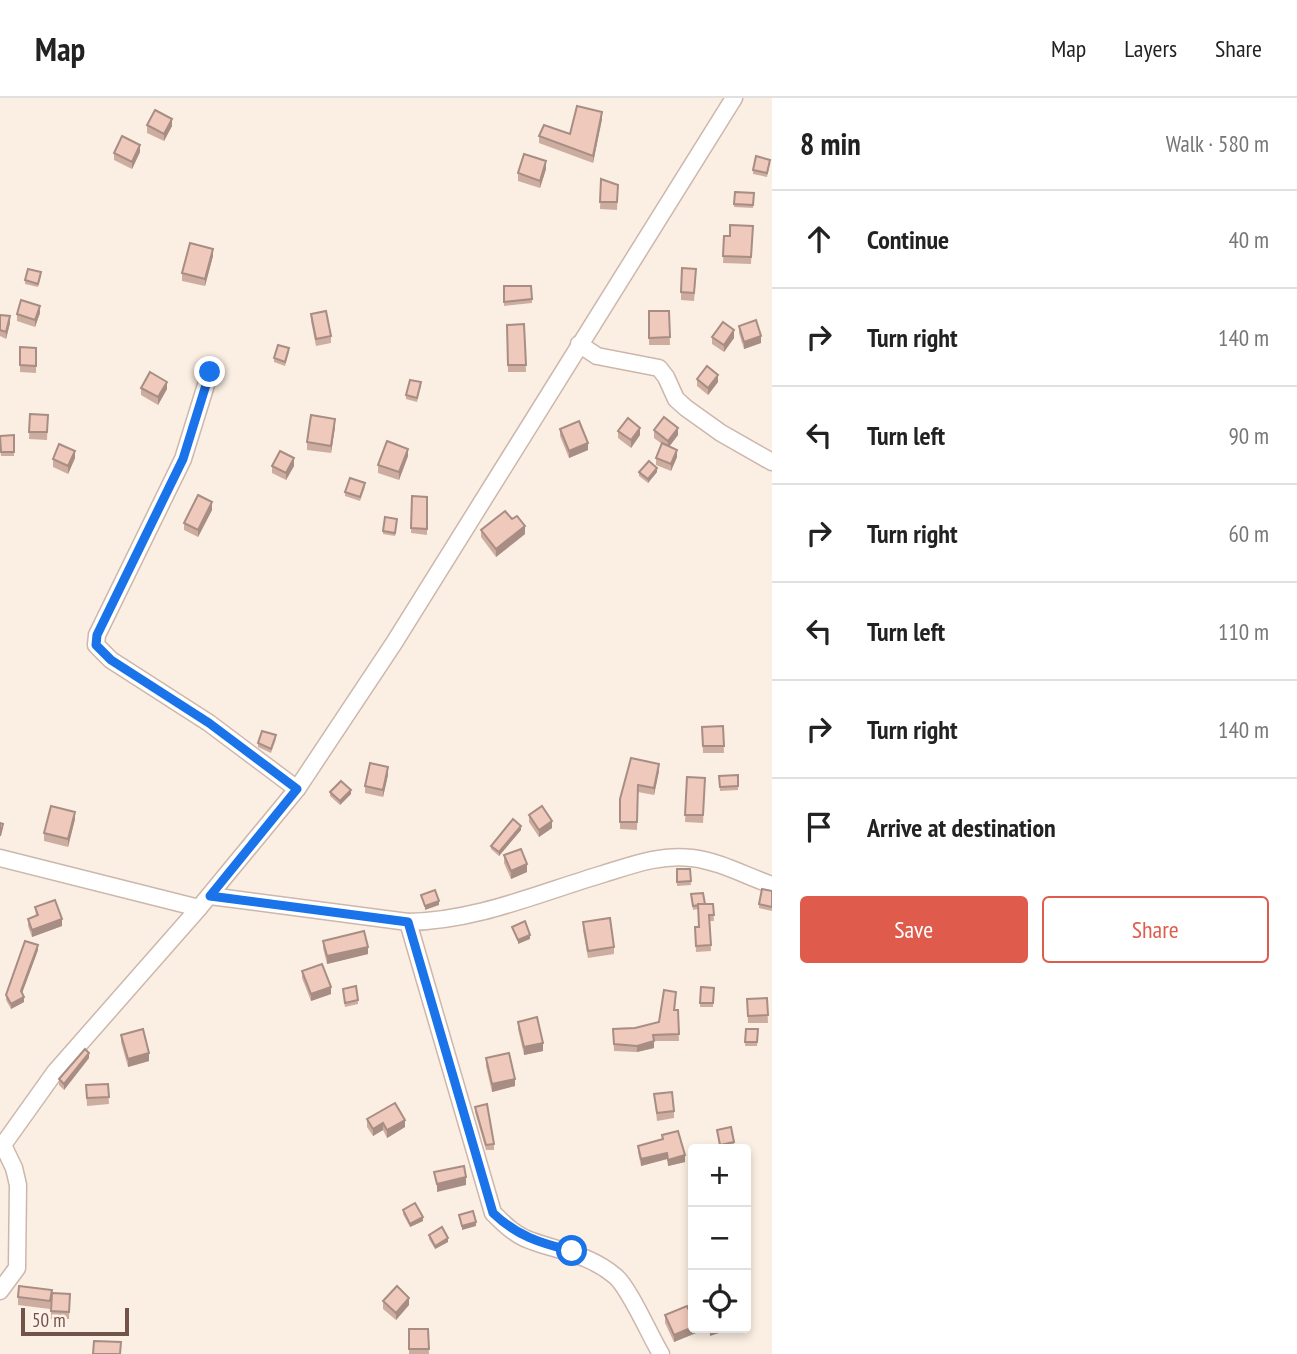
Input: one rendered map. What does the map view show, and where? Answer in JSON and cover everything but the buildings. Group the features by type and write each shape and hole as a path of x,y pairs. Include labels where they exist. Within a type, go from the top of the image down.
{"street":[{"path":"0,1291 17,1268 18,1185 14,1168 2,1147 55,1072 204,902 297,789 394,643 734,98"},
{"path":"579,344 597,356 659,368 676,399 686,408 721,433 772,463"},
{"path":"210,372 183,459 97,635 96,645 111,660 209,723 297,789"},
{"path":"0,858 204,902 408,922 473,915 634,864 671,856 708,861 772,885"},
{"path":"408,922 493,1213 508,1228 530,1241 572,1251 597,1262 618,1278 661,1354"}],"route":[{"path":"210,372 183,459 141,550 97,635 96,645 111,660 209,723 297,789 210,896 408,922 429,1005 467,1120 493,1213 508,1228 530,1241 572,1251"}]}
